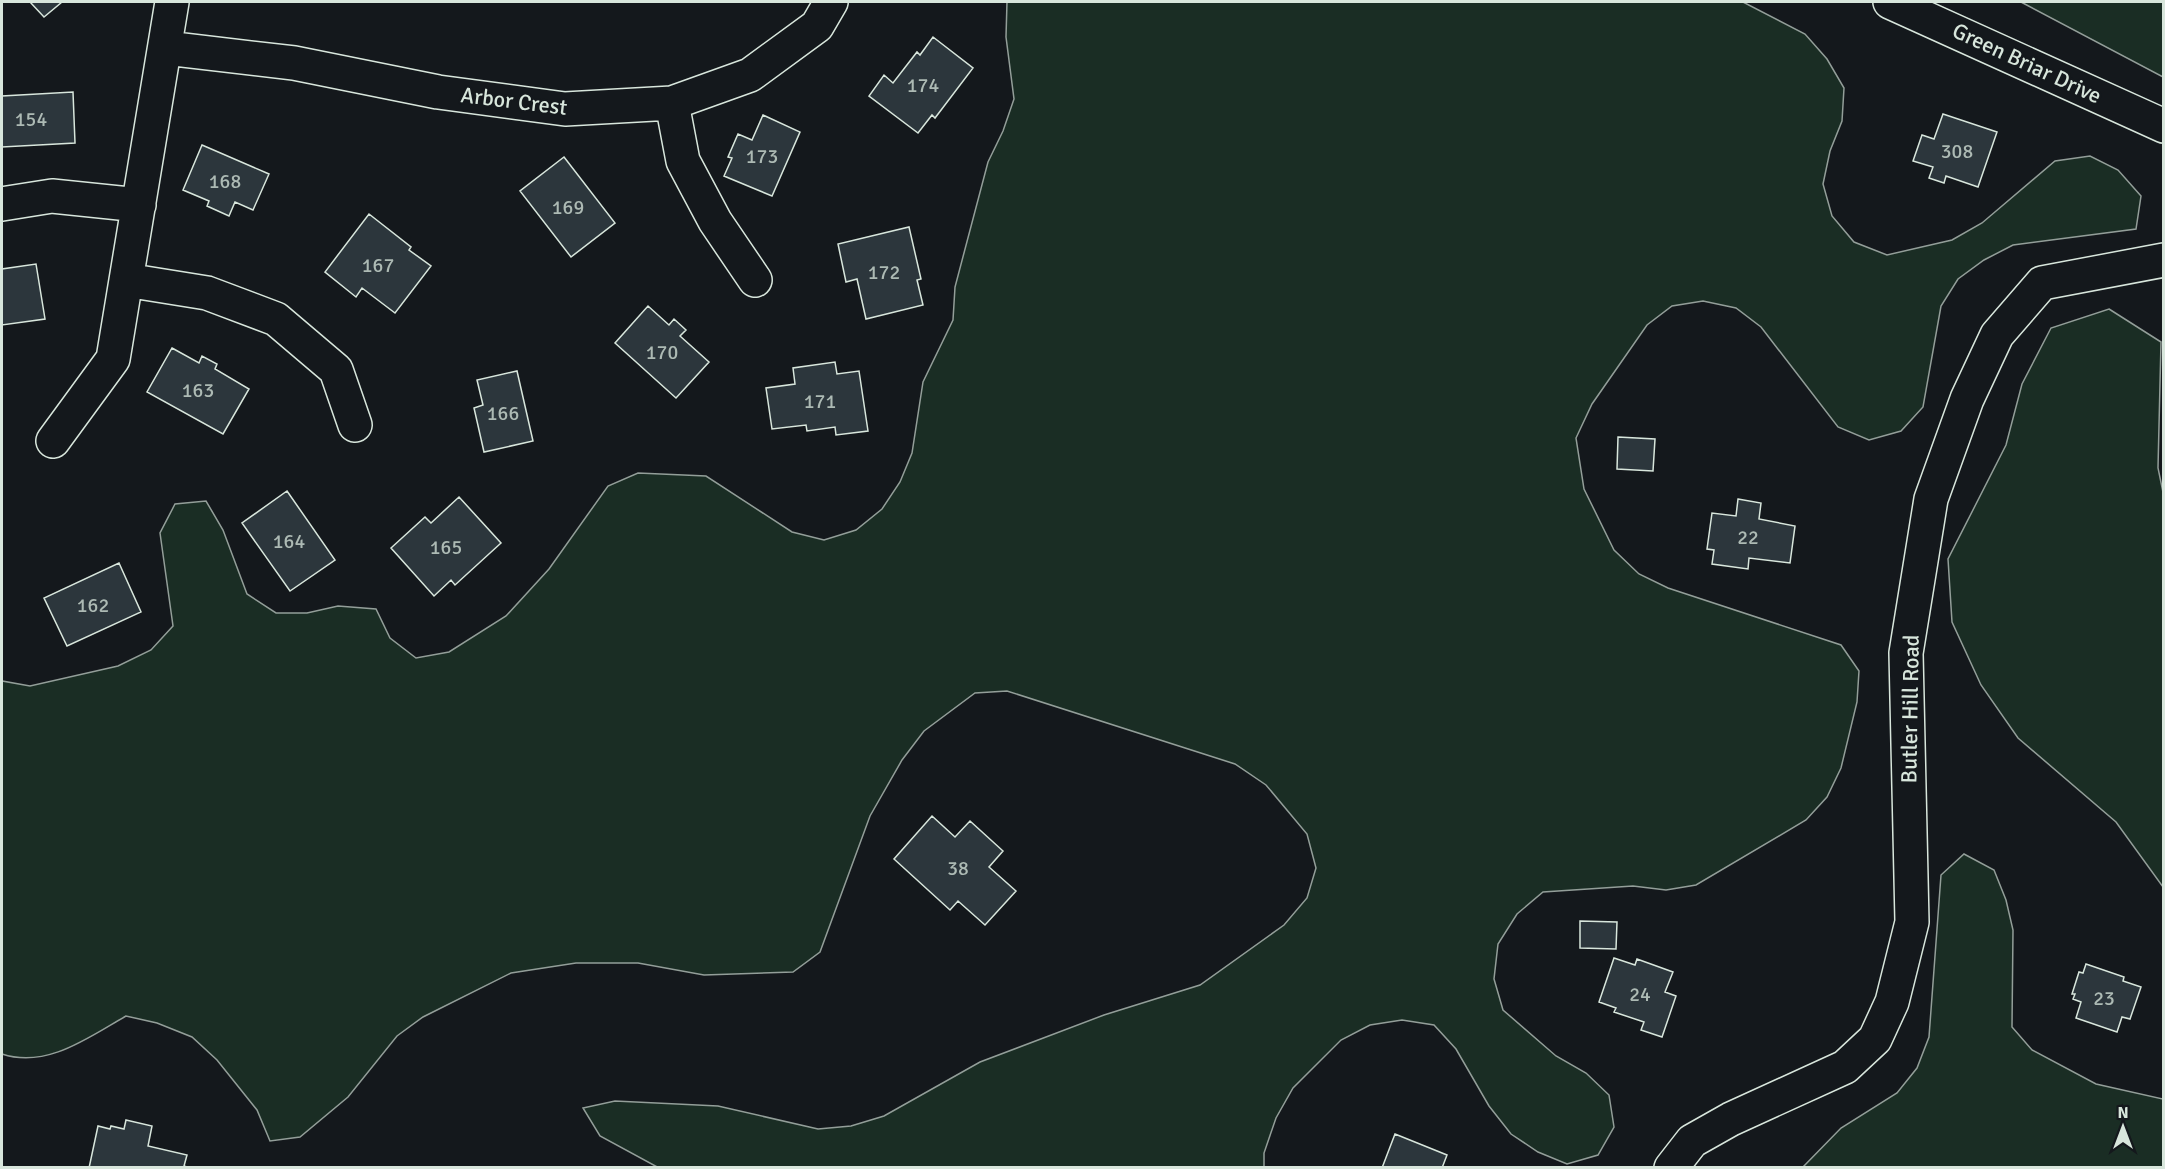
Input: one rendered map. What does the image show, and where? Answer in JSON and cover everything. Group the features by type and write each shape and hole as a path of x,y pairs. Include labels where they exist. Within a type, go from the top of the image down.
{"street":[{"path":"53,441 113,359 172,2"},
{"name":"Arbor Crest","path":"166,48 294,63 438,92 565,109 672,103 750,75 817,26 831,2"},
{"name":"Green Briar Drive","path":"1890,2 2163,126"},
{"path":"672,103 683,161 715,221 755,280"},
{"path":"2,204 52,196 139,205"},
{"name":"Butler Hill Road","path":"1671,1167 1692,1141 1731,1119 1845,1067 1875,1039 1892,1002 1912,922 1906,653 1931,499 1967,399 1997,335 2042,283 2163,260"},
{"path":"126,280 207,293 276,319 336,370 356,425"}],"green space":[{"path":"1007,2 1743,2 1805,34 1827,59 1844,88 1842,121 1830,151 1823,184 1832,216 1854,242 1887,255 1952,240 1982,223 2055,161 2090,156 2118,170 2141,196 2136,229 2013,245 1984,260 1958,279 1941,306 1923,407 1901,431 1869,440 1838,427 1761,327 1736,308 1703,301 1672,306 1647,325 1592,404 1576,438 1584,489 1614,550 1639,574 1668,588 1841,645 1859,671 1857,702 1841,768 1827,797 1806,820 1696,885 1666,890 1633,886 1543,892 1517,914 1498,944 1494,979 1503,1010 1556,1056 1586,1073 1609,1095 1614,1127 1598,1155 1567,1164 1538,1152 1511,1134 1489,1106 1456,1049 1434,1025 1402,1020 1370,1025 1341,1040 1293,1088 1276,1118 1264,1153 1264,1167 659,1168 600,1136 583,1108 615,1101 718,1106 818,1129 851,1126 884,1116 980,1062 1104,1015 1200,985 1284,925 1307,898 1316,868 1307,834 1266,785 1235,764 1007,691 975,693 924,731 902,760 870,816 820,952 793,972 704,975 638,963 576,963 511,973 423,1017 397,1036 348,1097 300,1137 270,1141 257,1110 217,1060 192,1037 157,1023 126,1016 67,1049 51,1054 19,1058 2,1054 2,681 30,686 118,666 151,650 173,626 160,533 175,504 206,501 223,530 247,594 276,613 307,613 338,606 376,609 390,638 416,658 449,652 506,616 549,569 608,486 638,473 706,476 792,532 824,540 856,530 882,509 900,482 912,453 923,382 953,320 955,287 988,162 1003,131 1014,99 1006,37"},
{"path":"2021,2 2163,2 2163,77"},
{"path":"2109,309 2161,342 2158,468 2164,497 2163,887 2116,822 2018,738 1981,685 1952,622 1948,559 2006,445 2022,384 2051,328"},
{"path":"1964,854 1994,870 2006,900 2013,930 2012,1027 2032,1050 2096,1084 2163,1099 2163,1167 1803,1167 1841,1128 1897,1093 1917,1068 1929,1037 1941,875"}],"building":[{"path":"30,2 62,2 44,17"},
{"path":"933,37 973,68 935,118 932,115 918,133 869,96 884,75 893,83 917,52 920,55"},
{"path":"73,92 75,143 2,147 2,96"},
{"path":"1943,114 1997,132 1978,187 1946,176 1944,183 1929,178 1933,167 1913,161 1922,135 1934,139"},
{"path":"763,115 800,132 772,196 724,176 732,158 728,157 738,134 752,140"},
{"path":"202,145 269,174 253,210 235,202 229,216 207,206 209,201 183,190"},
{"path":"564,157 615,223 571,257 520,191"},
{"path":"369,214 411,247 409,250 431,266 395,313 362,288 356,297 325,272"},
{"path":"909,227 921,279 917,280 923,305 866,319 857,279 846,282 838,244"},
{"path":"36,264 45,319 2,325 2,269"},
{"path":"648,306 669,325 674,319 686,330 680,336 709,362 676,398 615,343"},
{"path":"172,348 199,363 202,356 217,364 215,369 249,389 223,434 147,392"},
{"path":"835,362 837,374 859,371 868,431 836,435 835,427 807,431 806,425 772,429 766,388 795,384 793,368"},
{"path":"517,371 533,441 484,452 474,408 483,405 477,380"},
{"path":"1618,437 1655,439 1653,471 1617,469"},
{"path":"287,491 335,560 290,591 242,523"},
{"path":"459,497 501,543 455,585 451,580 434,596 391,548 425,517 431,523"},
{"path":"1738,499 1761,503 1759,519 1795,526 1790,563 1749,558 1748,569 1712,564 1714,550 1707,549 1712,513 1736,516"},
{"path":"119,563 141,612 67,646 44,598"},
{"path":"932,816 955,837 970,821 1003,851 989,867 1016,891 985,925 958,901 950,910 894,859"},
{"path":"1580,921 1617,922 1616,949 1580,948"},
{"path":"1614,958 1635,965 1637,959 1673,972 1665,992 1676,996 1662,1037 1641,1030 1644,1022 1614,1012 1616,1008 1599,1002"},
{"path":"2086,964 2124,977 2123,981 2141,987 2130,1019 2122,1017 2117,1032 2076,1018 2081,1002 2073,999 2075,994 2072,994 2079,972 2083,973"},
{"path":"126,1120 152,1126 148,1146 187,1155 184,1166 190,1168 89,1168 98,1126 124,1129"},
{"path":"1395,1134 1447,1155 1442,1168 1382,1168"}]}
